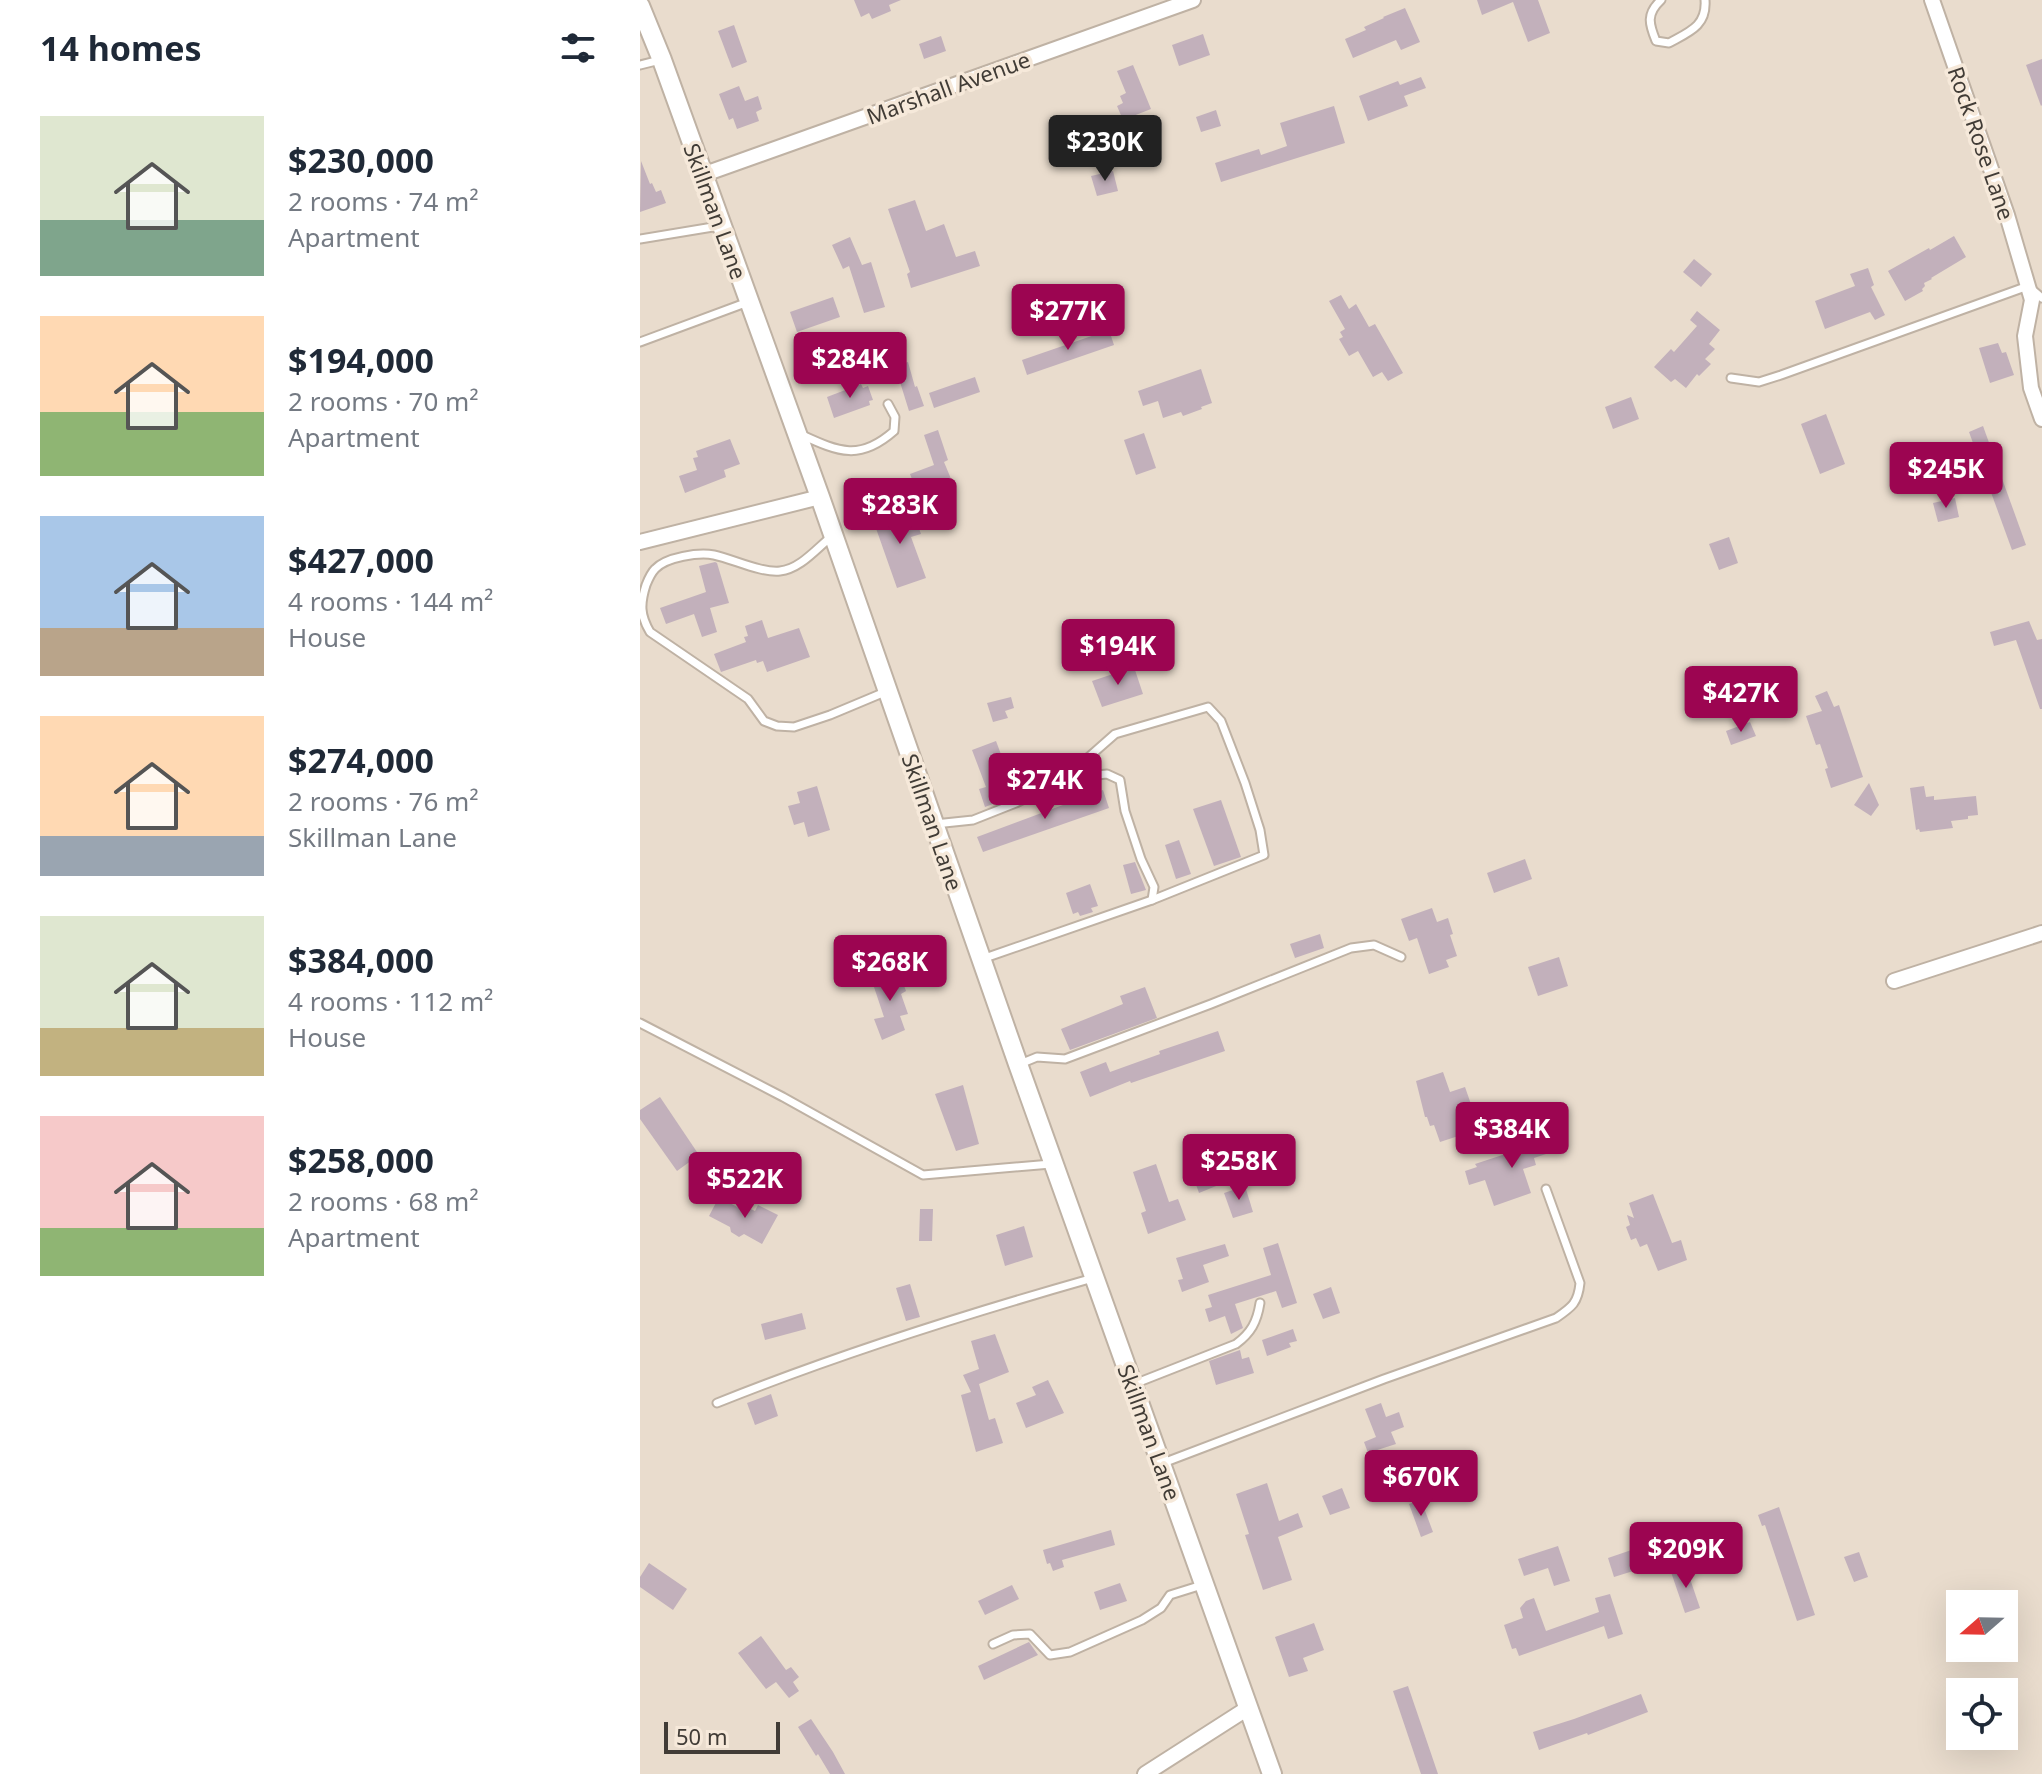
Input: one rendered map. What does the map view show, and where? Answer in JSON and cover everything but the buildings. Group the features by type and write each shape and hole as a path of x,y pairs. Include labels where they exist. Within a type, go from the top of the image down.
{"street":[{"name":"Marshall Avenue","path":"702,175 1193,0"},
{"name":"Rock Rose Lane","path":"1932,0 2007,215 2032,300 2025,336 2031,388 2042,419"},
{"name":"Skillman Lane","path":"640,6 820,497 933,824 1272,1774"},
{"path":"640,542 820,497"},
{"path":"1894,981 2042,933"},
{"path":"1145,1774 1248,1708"}],"lane":[{"path":"1661,0 1652,8 1649,25 1656,41 1669,43 1697,28 1706,12 1705,0"},
{"path":"640,65 662,60"},
{"path":"640,239 721,225"},
{"path":"1731,378 1759,382 2028,286 2042,298"},
{"path":"640,342 748,302"},
{"path":"796,432 830,448 852,452 880,442 894,431 895,417 888,404"},
{"path":"833,535 789,570 776,572 710,554 666,561 655,569 648,580 641,602 643,622 650,632 748,699 764,721 777,726 794,727 887,691"},
{"path":"933,824 973,820 1016,803 1065,778 1115,734 1208,707 1221,721 1260,830 1264,855 1152,900 981,959"},
{"path":"1065,778 1107,774 1120,780 1128,820 1154,887 1152,900"},
{"path":"1018,1064 1037,1057 1065,1059 1351,948 1374,945 1401,957"},
{"path":"640,1023 783,1097 923,1175 1054,1164"},
{"path":"1161,1464 1384,1379 1556,1318 1579,1297 1580,1283 1546,1189"},
{"path":"717,1403 934,1326 1095,1278"},
{"path":"1132,1385 1236,1344 1250,1333 1260,1303"},
{"path":"993,1644 1013,1635 1030,1634 1050,1655 1070,1652 1142,1620 1161,1608 1170,1595 1204,1584"}]}
